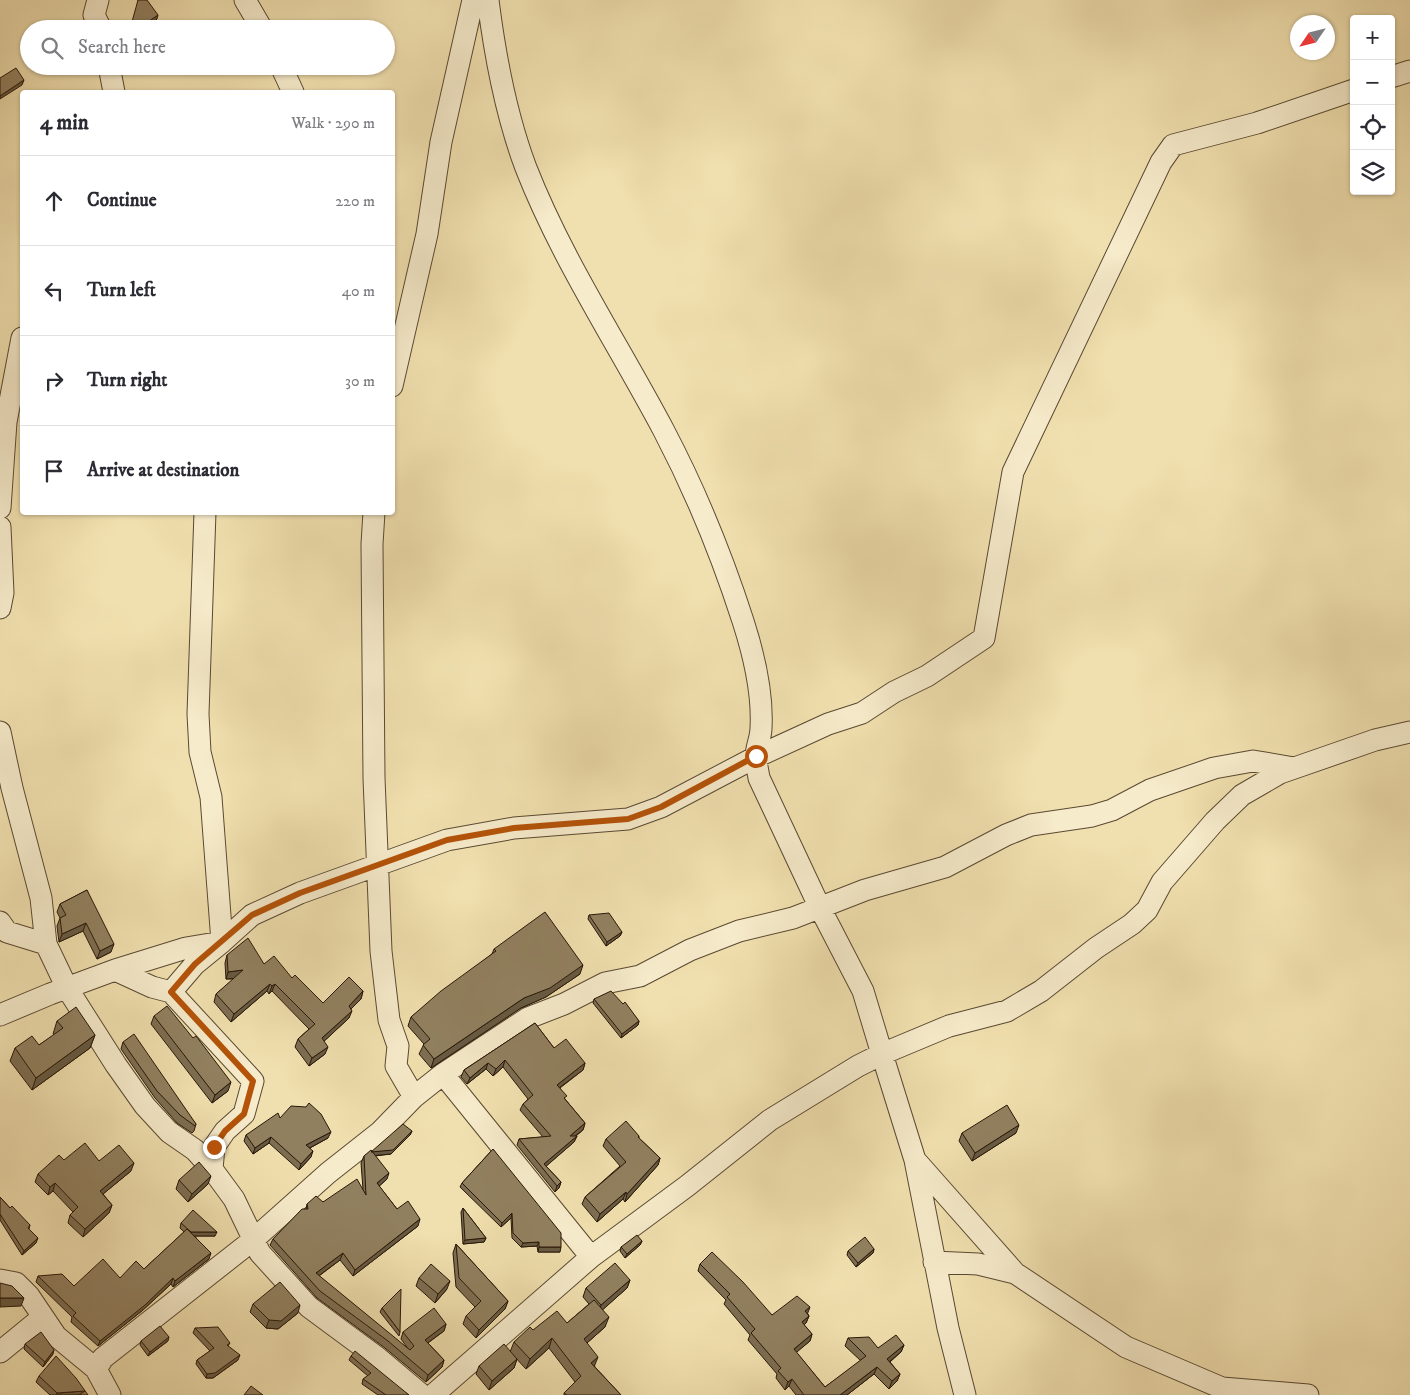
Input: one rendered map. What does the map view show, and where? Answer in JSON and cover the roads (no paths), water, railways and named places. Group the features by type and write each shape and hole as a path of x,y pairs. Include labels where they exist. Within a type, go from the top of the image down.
{"street":[{"path":"96,20 94,16 98,0"},
{"path":"245,0 257,20"},
{"path":"395,373 427,234 441,142 473,0"},
{"path":"488,0 506,102 526,167 551,223 598,314 664,432 696,496 741,614 760,686 761,729 756,756 758,778 768,802 793,847 820,908 863,991 915,1160 934,1262 965,1395"},
{"path":"1395,76 1410,71"},
{"path":"111,75 114,90"},
{"path":"284,75 292,90"},
{"path":"171,992 195,964 252,915 300,893 447,840 514,828 628,819 661,807 756,756 828,724 862,713 894,692 927,676 984,638 1013,472 1161,162 1173,146 1257,123 1350,91"},
{"path":"0,508 6,422 20,348"},
{"path":"205,515 198,714 200,752 210,797 222,942"},
{"path":"374,515 372,554 376,865 389,1020 398,1046 396,1066 414,1097"},
{"path":"0,528 3,593 0,608"},
{"path":"0,732 12,788 41,898 46,944 67,988 116,1065 145,1106 169,1132 195,1150 212,1168 234,1199 260,1253 309,1307 378,1358 422,1395"},
{"path":"432,1395 591,1257 687,1186 770,1120 858,1066 882,1054 949,1026 1007,1011 1041,991 1096,948 1132,924 1147,910 1162,882 1215,821 1242,795 1280,773 1375,740 1410,732"},
{"path":"96,1369 103,1358 253,1240 328,1173 380,1132 414,1097 443,1074 528,1018 564,1004 605,983 640,976 690,950 739,932 793,918 865,890 944,867 1006,835 1031,825 1092,816 1112,810 1150,790 1214,768 1253,761 1294,768"},
{"path":"0,922 7,932 46,944"},
{"path":"0,1015 115,970 186,948 222,942"},
{"path":"115,970 152,987 171,992 253,1081 244,1114 225,1131 214,1147 212,1168"},
{"path":"443,1074 591,1257"},
{"path":"915,1160 1015,1273 1126,1347 1190,1376 1222,1388 1308,1395"},
{"path":"934,1262 978,1264 1015,1273"},
{"path":"0,1280 16,1283 29,1296 56,1336 96,1369 110,1395"},
{"path":"0,1352 42,1317"}]}
